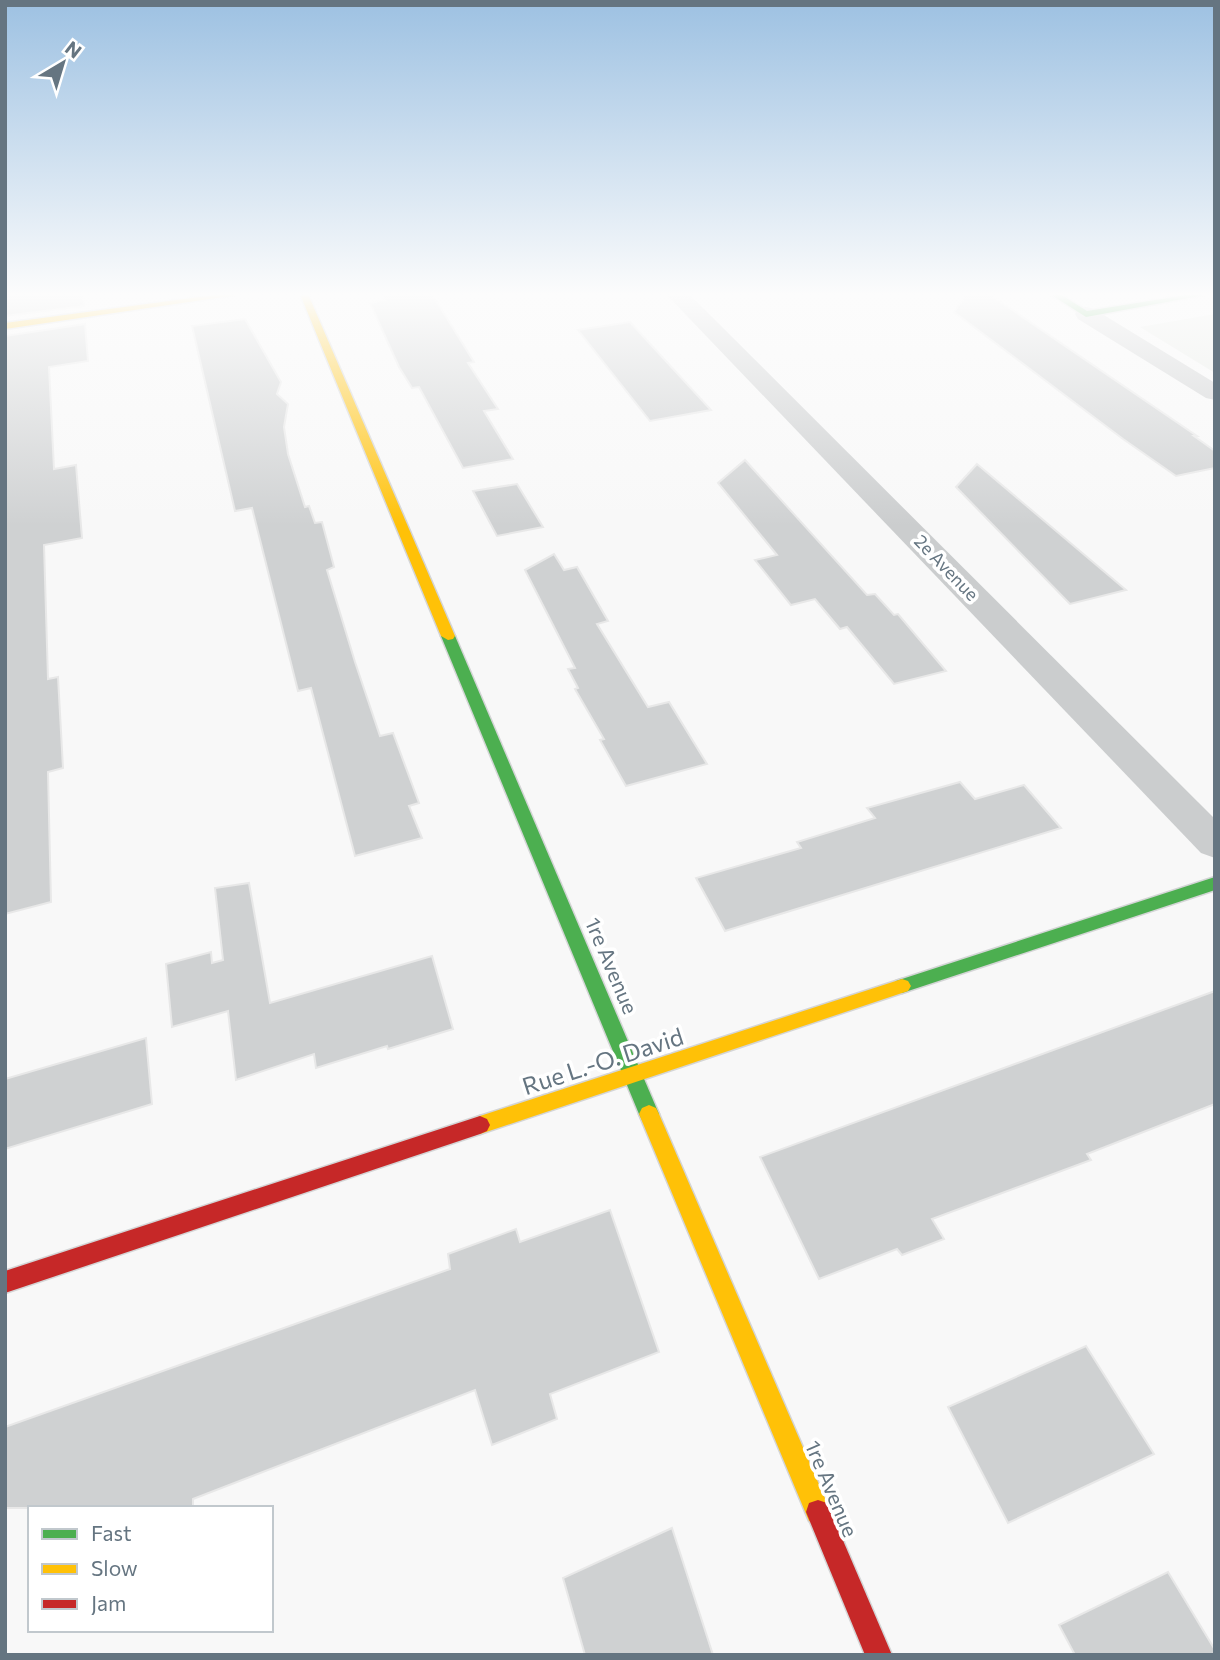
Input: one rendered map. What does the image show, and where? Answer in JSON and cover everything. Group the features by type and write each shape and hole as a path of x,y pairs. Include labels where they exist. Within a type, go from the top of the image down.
{"street":[{"name":"1re Avenue","path":"337,371 879,1655"},
{"name":"2e Avenue","path":"753,371 1215,843"},
{"path":"1180,371 1215,393"},
{"name":"Rue L.-O. David","path":"5,1282 1215,883"}],"building":[{"path":"5,371 49,371 54,469 76,465 82,538 44,545 48,679 58,677 63,768 48,772 51,902 5,914"},
{"path":"203,371 275,371 281,382 277,394 288,404 284,427 288,454 305,507 309,506 315,523 322,522 334,567 327,570 355,662 380,736 393,733 419,803 409,806 422,838 355,856 311,688 298,691 252,508 235,511"},
{"path":"402,371 474,371 498,409 484,411 513,459 463,468 419,387 412,388"},
{"path":"611,371 676,371 711,410 650,421"},
{"path":"1033,371 1102,371 1215,451 1215,468 1176,476"},
{"path":"745,460 867,595 875,594 894,615 898,614 946,671 894,684 847,627 840,629 815,599 791,605 755,560 777,555 718,483"},
{"path":"977,464 1126,590 1070,604 956,487"},
{"path":"517,484 543,527 497,536 473,491"},
{"path":"554,554 564,570 577,567 608,621 597,624 648,707 669,702 707,764 626,786 600,740 604,739 575,689 578,688 568,669 575,668 525,570"},
{"path":"960,782 975,799 1024,785 1061,828 725,931 696,878 801,848 797,842 875,818 867,808"},
{"path":"249,883 270,1003 432,956 453,1029 316,1068 314,1054 236,1080 228,1011 172,1027 166,964 211,952 212,963 223,960 215,888"},
{"path":"1215,991 1215,1104 1087,1154 1091,1160 932,1219 944,1239 902,1255 897,1249 819,1279 760,1157"},
{"path":"146,1038 152,1104 5,1149 5,1079"},
{"path":"610,1210 659,1352 550,1394 557,1419 492,1445 475,1390 193,1499 193,1506 5,1508 5,1427 450,1269 448,1254 516,1229 520,1242"},
{"path":"1086,1346 1154,1454 1008,1523 948,1407"},
{"path":"672,1528 713,1655 585,1655 563,1578"},
{"path":"1168,1572 1215,1650 1215,1655 1075,1655 1059,1625"}],"traffic: fast":[{"path":"448,636 649,1114"},
{"path":"902,986 1215,883"}],"traffic: slow":[{"path":"337,371 448,636"},
{"path":"480,1125 902,986"},
{"path":"649,1114 818,1512"}],"traffic: jam":[{"path":"5,1282 480,1125"},
{"path":"818,1512 879,1655"}]}
